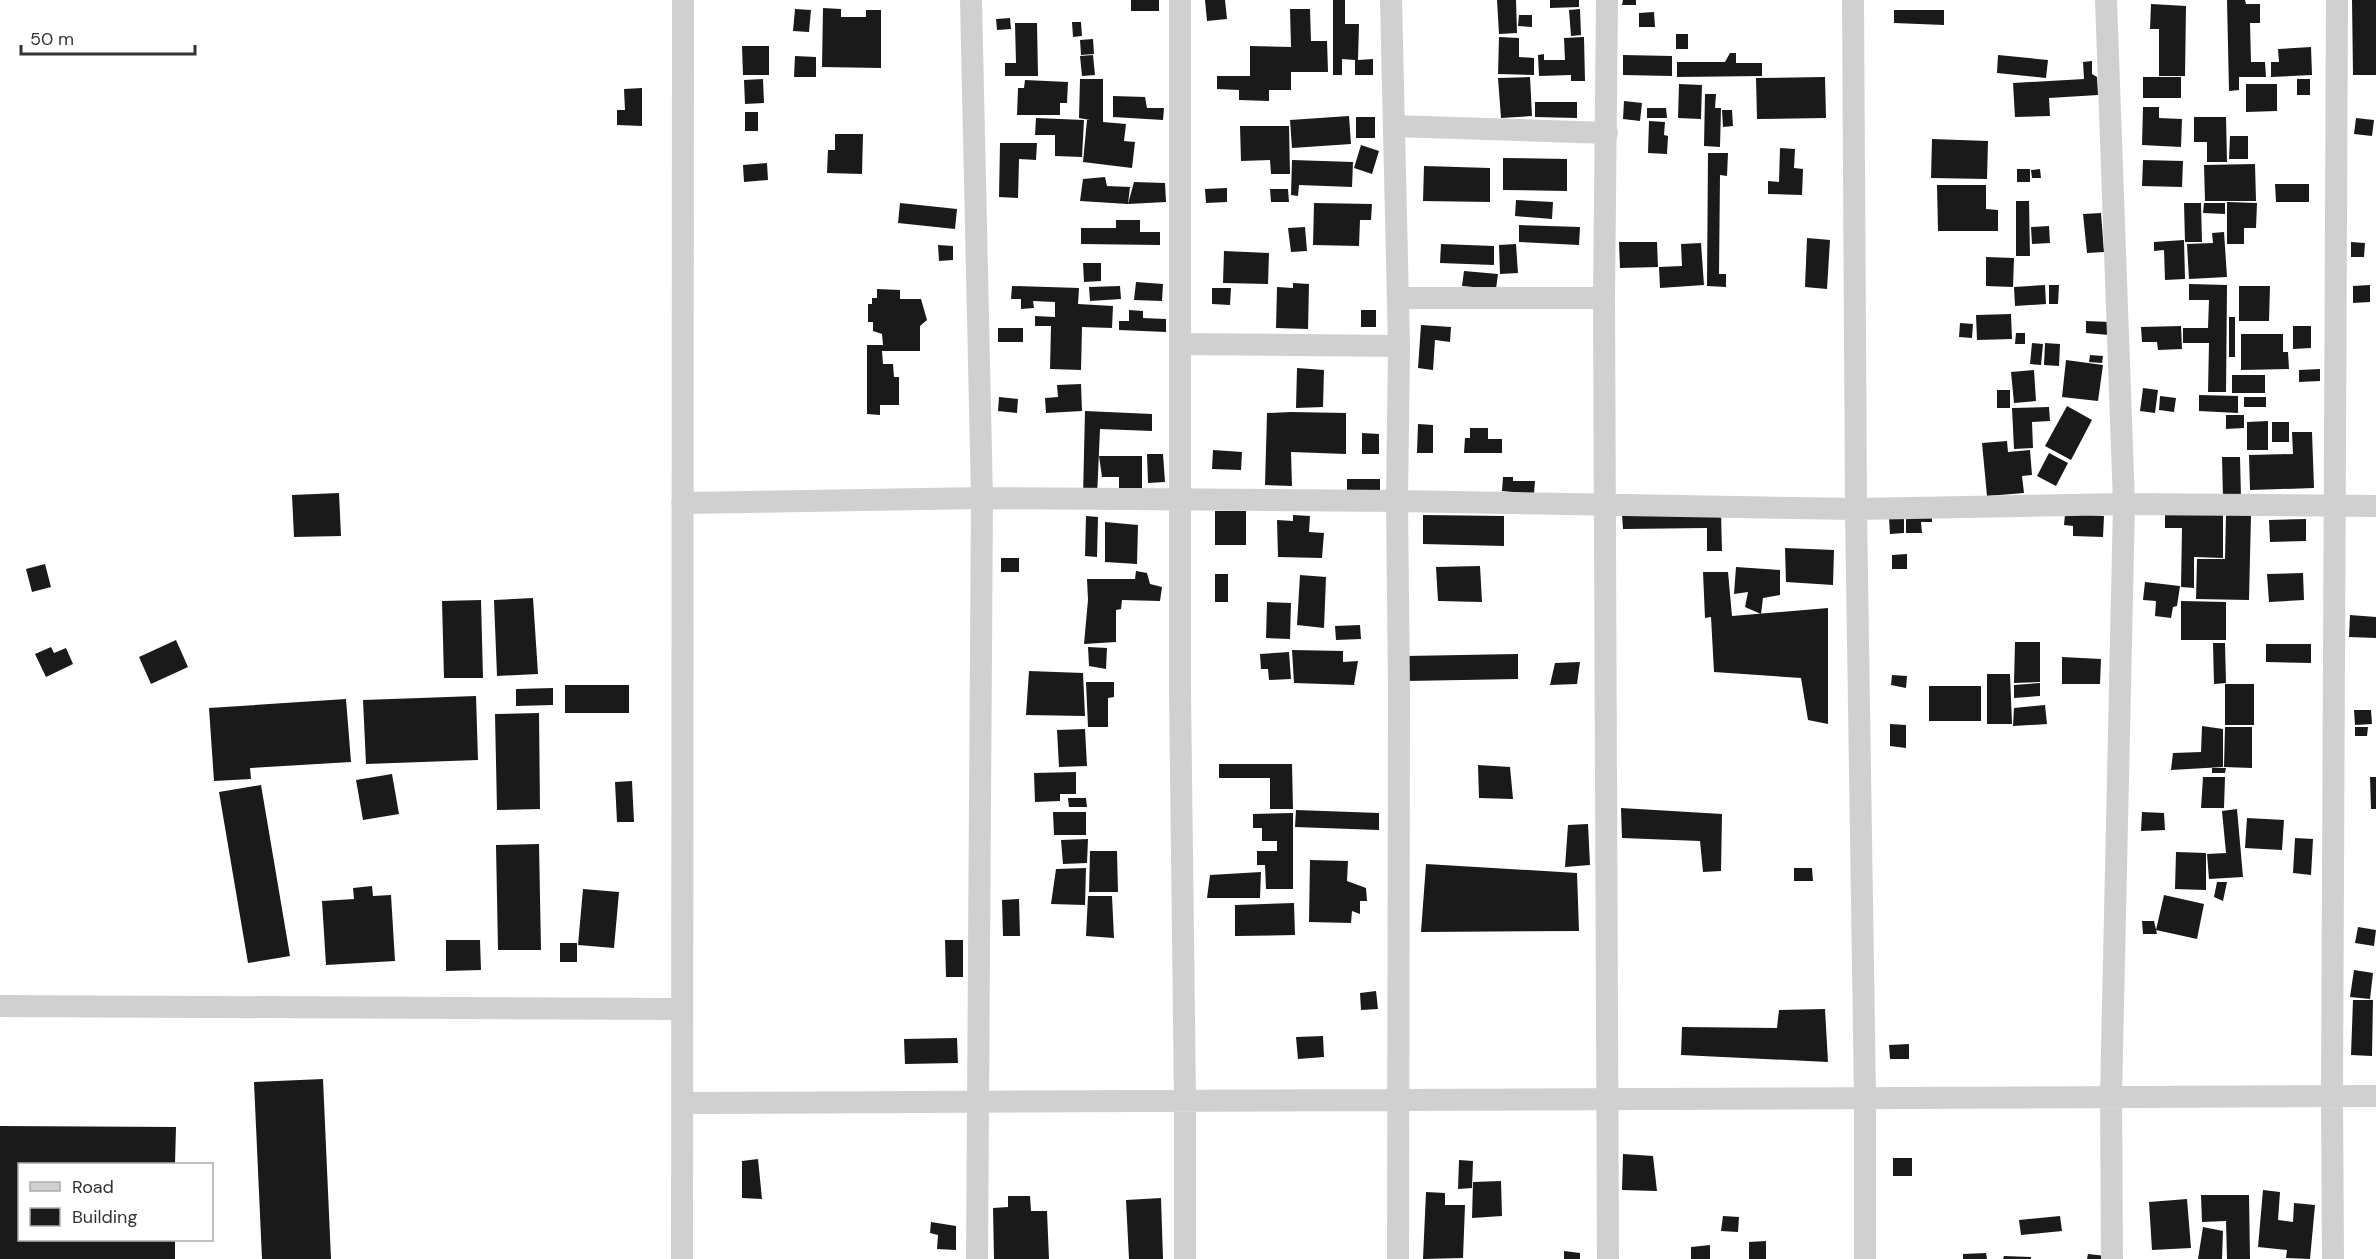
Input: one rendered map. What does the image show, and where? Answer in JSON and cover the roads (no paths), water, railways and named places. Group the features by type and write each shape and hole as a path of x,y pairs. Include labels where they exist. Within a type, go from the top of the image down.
{"street":[{"path":"682,1259 683,0"},
{"path":"971,0 982,498 977,1259"},
{"path":"1180,0 1180,692 1185,1259"},
{"path":"1391,0 1399,346 1397,501 1400,1100 1398,1259"},
{"path":"1607,0 1604,504 1608,1259"},
{"path":"1854,0 1856,509 1865,1098 1865,1259"},
{"path":"2106,0 2124,504 2111,1097 2112,1259"},
{"path":"2333,1259 2337,0"},
{"path":"1395,126 1606,133"},
{"path":"1398,298 1604,298"},
{"path":"1180,344 1399,346"},
{"path":"682,502 982,498 1397,501 1856,509 2124,504 2376,506"},
{"path":"0,1006 682,1009"},
{"path":"682,1103 2376,1096"}]}
